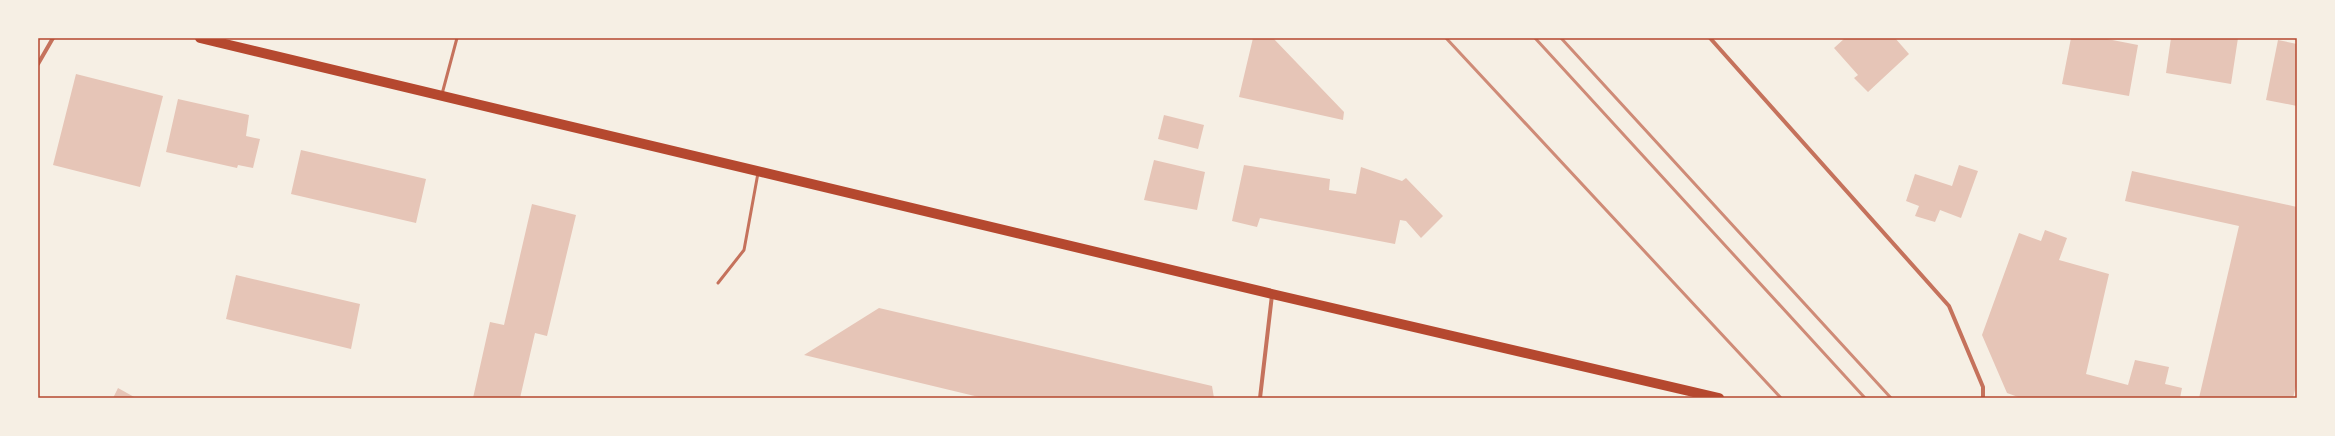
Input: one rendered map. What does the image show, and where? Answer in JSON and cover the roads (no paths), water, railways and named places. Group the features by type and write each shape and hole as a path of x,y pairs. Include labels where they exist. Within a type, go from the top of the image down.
{"main road":[{"path":"200,38 1272,294 1719,398"}],"street":[{"path":"38,64 52,38"},
{"path":"1710,38 1949,306 1983,387 1983,398"},
{"path":"1260,398 1272,294"}],"lane":[{"path":"442,95 457,38"},
{"path":"718,283 744,250 758,171"}],"railway":[{"path":"1446,38 1781,398"},
{"path":"1535,38 1865,398"},
{"path":"1561,38 1891,398"}]}
